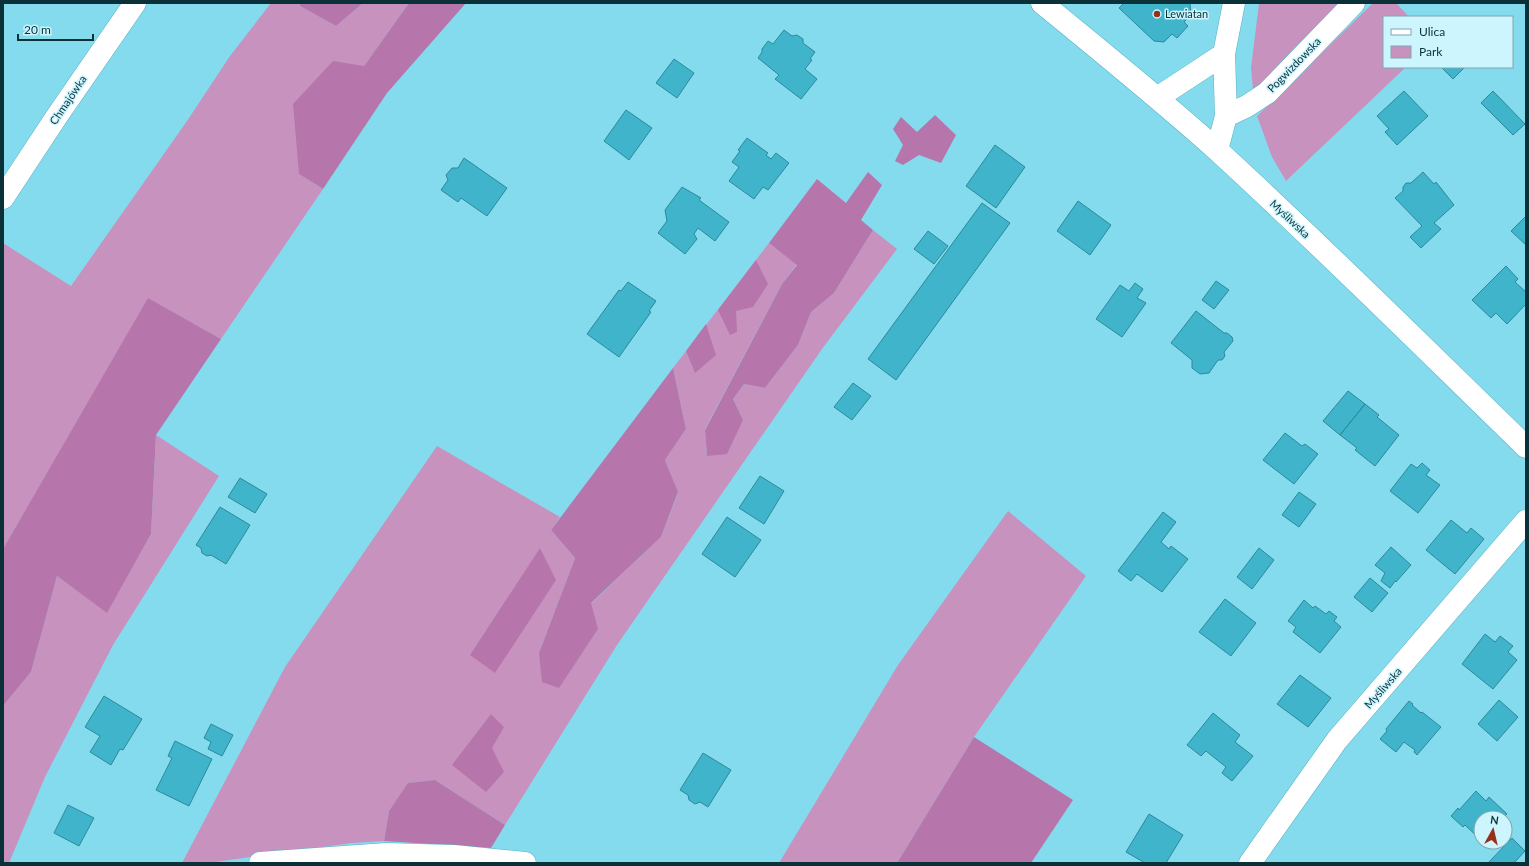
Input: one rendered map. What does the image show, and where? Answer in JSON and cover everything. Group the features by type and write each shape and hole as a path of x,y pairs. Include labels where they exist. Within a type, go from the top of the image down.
{"street":[{"name":"Chmajówka","path":"3,198 57,116 135,3"},
{"name":"Myśliwska","path":"1042,3 1157,98 1217,150 1372,296 1526,447"},
{"path":"1217,150 1226,116 1224,54 1234,3"},
{"name":"Pogwizdowska","path":"1226,116 1247,106 1267,93 1354,3"},
{"path":"1157,98 1224,54"},
{"name":"Myśliwska","path":"1250,863 1337,740 1526,521"},
{"path":"260,863 386,854 454,856 525,863"}],"green space":[{"path":"271,3 300,3 300,6 336,26 363,3 409,3 364,66 299,174 323,189 221,339 149,299 3,549 3,243 71,286 187,121 230,56"},
{"path":"1259,3 1346,3 1253,90 1251,68"},
{"path":"1373,3 1396,3 1408,16 1383,16 1383,68 1405,68 1286,181 1272,157 1257,116"},
{"path":"873,230 897,249 822,349 617,645 505,825 435,780 409,783 389,811 384,841 352,843 208,863 182,863 285,667 437,446 560,517 551,530 575,558 539,653 661,537 678,493 665,460 686,429 673,368 769,243 797,264 782,284 705,429 707,456 743,420 733,399 744,384 765,388 798,345 811,312 834,293"},
{"path":"156,435 219,476 113,645 45,777 9,863 3,863 3,706 31,672 57,576 107,612 151,534"},
{"path":"1008,511 1086,576 974,737 897,863 779,863 898,665"}],"shaded area":[{"path":"300,3 363,3 336,26 300,6"},
{"path":"409,3 466,3 387,93 323,189 299,174 293,104 333,61 364,66"},
{"path":"935,115 956,135 941,163 919,155 903,165 895,161 903,145 893,129 901,117 917,132"},
{"path":"868,172 882,185 861,220 873,230 834,293 811,312 798,345 765,388 744,384 733,399 743,420 727,454 707,456 705,430 782,284 797,265 769,243 817,179 846,203"},
{"path":"756,260 768,284 753,307 736,311 737,332 730,335 718,310"},
{"path":"148,298 221,339 156,435 151,534 107,613 57,576 31,672 3,706 3,549"},
{"path":"706,324 716,355 695,373 686,351"},
{"path":"673,368 686,429 665,460 678,492 661,537 591,603 598,629 559,688 542,682 539,653 575,558 551,530"},
{"path":"540,548 556,580 495,673 470,655"},
{"path":"491,714 504,727 492,748 504,772 486,792 452,765"},
{"path":"974,737 1073,800 1031,863 897,863"},
{"path":"435,780 505,825 491,848 384,841 389,811 408,783"}],"building":[{"path":"1124,3 1190,3 1191,15 1184,22 1188,26 1177,38 1172,34 1164,42 1154,41 1119,8"},
{"path":"784,30 792,36 797,35 803,39 803,43 815,52 810,59 812,60 805,69 817,79 801,99 775,79 779,75 758,58 768,41 773,44"},
{"path":"674,59 694,73 677,98 656,83"},
{"path":"1442,68 1464,68 1453,79"},
{"path":"1404,91 1428,116 1397,145 1385,132 1389,129 1377,116"},
{"path":"1493,91 1525,124 1513,135 1481,103"},
{"path":"626,110 652,128 629,160 604,141"},
{"path":"747,138 768,153 766,155 771,159 776,153 789,163 768,190 763,187 754,199 729,181 739,167 732,162 740,151 738,150"},
{"path":"995,145 1025,167 996,208 966,186"},
{"path":"464,158 507,188 487,216 461,198 458,202 441,190 448,180 446,175 452,168 458,168"},
{"path":"1423,172 1434,184 1436,182 1454,205 1434,223 1441,229 1421,248 1410,237 1422,226 1395,198 1403,191 1403,187 1406,183 1411,183"},
{"path":"682,187 701,198 699,200 729,222 715,241 698,228 694,234 697,239 685,254 658,233 667,221 665,210"},
{"path":"1078,201 1111,225 1090,255 1057,231"},
{"path":"982,203 1010,223 896,380 868,359"},
{"path":"1526,216 1526,245 1511,231"},
{"path":"928,231 948,246 934,264 914,249"},
{"path":"1506,266 1518,279 1515,282 1526,292 1526,304 1507,324 1496,313 1491,318 1472,300"},
{"path":"1216,281 1229,290 1214,309 1202,300"},
{"path":"628,282 656,301 649,311 651,312 619,357 587,334 619,290 621,291"},
{"path":"1135,283 1143,289 1137,298 1146,303 1122,337 1096,319 1120,285 1129,291"},
{"path":"1196,311 1224,333 1227,333 1232,337 1233,341 1224,352 1225,356 1222,360 1218,360 1209,373 1200,374 1192,368 1192,360 1171,343"},
{"path":"853,383 871,396 852,420 834,407"},
{"path":"1348,391 1365,404 1340,435 1323,421"},
{"path":"1365,404 1379,415 1377,417 1399,435 1375,466 1355,450 1357,448 1340,435"},
{"path":"1285,433 1302,446 1305,444 1318,454 1294,484 1263,460"},
{"path":"1422,463 1430,470 1426,475 1440,485 1418,513 1390,491 1411,464 1417,468"},
{"path":"760,476 784,491 764,524 739,508"},
{"path":"240,478 267,494 255,513 228,497"},
{"path":"1299,492 1316,504 1299,527 1282,515"},
{"path":"220,507 250,525 226,564 211,555 207,556 202,553 201,548 196,545"},
{"path":"1163,512 1176,522 1161,542 1169,549 1171,546 1188,559 1162,592 1137,574 1131,581 1118,571"},
{"path":"727,517 761,540 735,577 702,554"},
{"path":"1451,520 1467,533 1471,528 1484,539 1455,574 1426,550"},
{"path":"1391,547 1411,565 1390,588 1381,581 1385,573 1375,565"},
{"path":"1259,548 1274,560 1252,589 1237,577"},
{"path":"1370,578 1388,593 1372,612 1354,597"},
{"path":"1225,599 1256,623 1231,656 1199,632"},
{"path":"1304,600 1313,608 1315,606 1326,614 1329,611 1337,617 1334,621 1341,627 1320,653 1293,632 1296,627 1288,621"},
{"path":"1485,634 1495,642 1500,636 1513,646 1508,652 1517,660 1493,689 1462,664"},
{"path":"1300,675 1331,698 1308,727 1277,704"},
{"path":"104,696 142,719 123,750 120,749 111,765 90,752 100,736 85,727"},
{"path":"1499,700 1518,717 1497,741 1478,724"},
{"path":"1409,701 1421,713 1422,712 1441,727 1417,755 1414,752 1415,750 1404,742 1396,752 1380,739 1387,731 1386,729"},
{"path":"1213,713 1240,735 1235,742 1253,756 1232,781 1222,773 1226,767 1206,751 1201,756 1187,745"},
{"path":"211,724 233,735 222,756 208,749 211,742 204,738"},
{"path":"175,741 212,759 189,806 156,790 172,758 168,756"},
{"path":"703,753 731,770 708,807 700,802 695,804 689,800 688,795 680,790"},
{"path":"1476,791 1486,801 1489,797 1503,810 1473,810 1473,832 1465,825 1463,827 1451,816 1458,808 1459,810"},
{"path":"68,805 94,818 79,846 54,833"},
{"path":"1149,814 1183,835 1166,863 1145,863 1126,852"},
{"path":"1513,839 1525,851 1514,863 1488,863 1500,850 1513,850"}],"place":[{"name":"Lewiatan","path":"1157,14"}]}
